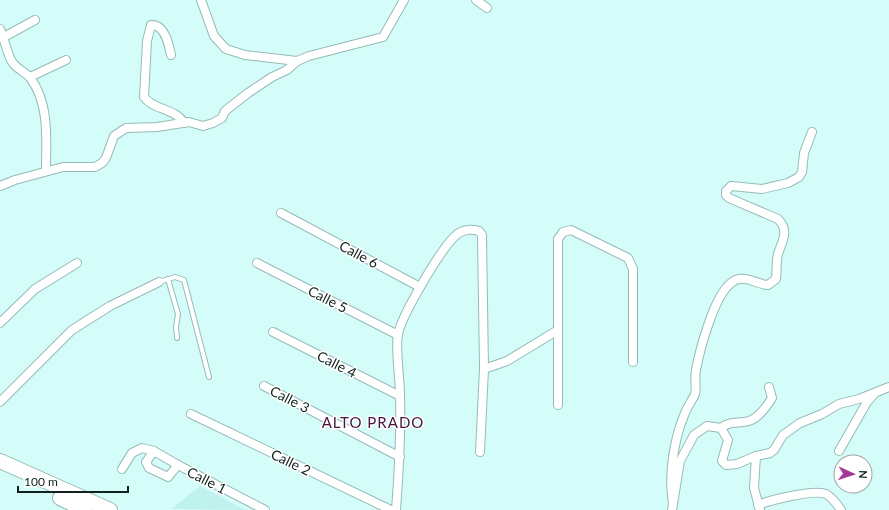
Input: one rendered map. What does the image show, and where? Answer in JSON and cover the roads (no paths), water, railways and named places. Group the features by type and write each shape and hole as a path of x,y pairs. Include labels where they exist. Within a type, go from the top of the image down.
{"highway":[{"path":"0,461 110,510"},
{"path":"0,469 85,510"}],"street":[{"path":"200,0 214,36 226,50 245,55 297,61"},
{"path":"0,186 46,171 72,166 94,167 102,163 106,158 114,136 126,128 157,127 192,122 203,126 222,118 225,111 248,93 272,77 287,70 297,61 309,56 383,37 404,0"},
{"path":"476,0 487,8"},
{"path":"36,20 2,33 12,63 30,77 41,100 46,126 46,171"},
{"path":"171,55 162,29 157,25 151,24 147,41 144,97 152,104 169,110 184,123"},
{"path":"30,77 66,60"},
{"path":"673,506 671,472 676,441 684,414 695,393 696,369 704,334 711,316 725,290 733,281 741,278 765,285 774,282 776,279 779,252 784,238 782,224 778,220 728,198 726,191 731,186 762,189 788,183 799,177 802,172 804,153 812,132"},
{"name":"Calle 6","path":"281,213 420,287"},
{"path":"396,510 400,456 398,335 405,314 420,287 454,236 467,230 479,231 482,240 484,369 480,452"},
{"path":"558,405 558,239 563,232 571,230 628,258 634,269 633,362"},
{"path":"0,323 35,289 77,263"},
{"name":"Calle 5","path":"257,263 398,335"},
{"path":"0,402 72,330 116,303 159,282"},
{"path":"484,369 507,360 558,330"},
{"name":"Calle 4","path":"273,332 400,396"},
{"name":"Calle 3","path":"264,386 400,456"},
{"path":"673,506 680,461 694,435 707,426 721,428 728,423 735,421 750,421 766,407 772,398 769,387"},
{"path":"721,428 728,440 722,461 726,465 737,464 756,456 772,452 783,435 800,423 822,414 839,404 889,387"},
{"path":"839,451 867,402 876,392"},
{"name":"Calle 2","path":"191,414 391,510"},
{"path":"122,469 136,450 142,448 154,451 178,465"},
{"name":"Calle 1","path":"154,451 146,462 149,468 168,477 178,465 265,510"},
{"path":"756,456 754,478 759,507 791,496 822,493 833,500 841,510"}],"lane":[{"path":"159,282 179,277 184,280 209,377"},
{"path":"168,279 178,314 176,326 177,338"}],"district":[{"name":"ALTO PRADO","path":"373,422"}]}
